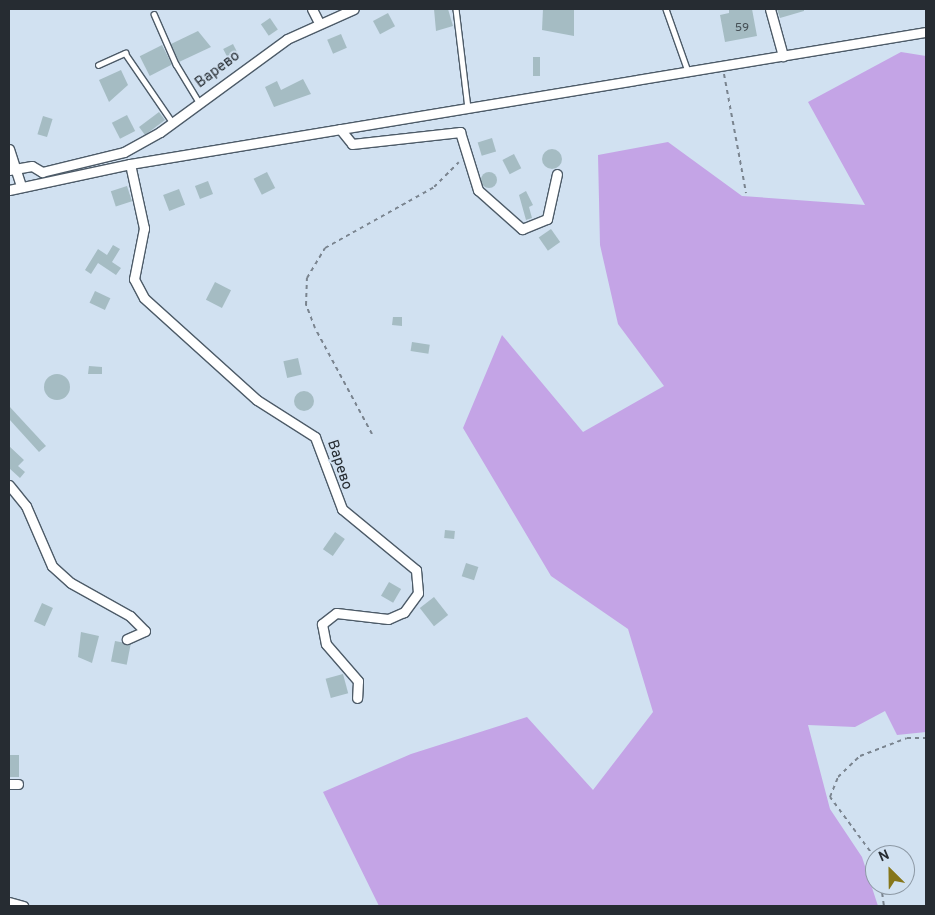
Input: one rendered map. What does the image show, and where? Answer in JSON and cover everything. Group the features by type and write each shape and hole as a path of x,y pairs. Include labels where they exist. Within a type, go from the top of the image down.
{"street":[{"path":"312,9 318,23"},
{"name":"Варево","path":"12,169 32,166 42,172 124,152 173,123 264,53 318,23 352,9"},
{"path":"770,9 784,56"},
{"path":"9,190 130,164 926,32"},
{"path":"340,129 352,144 454,130 463,134 478,190 522,229 547,219 557,174"},
{"path":"9,149 12,169 21,186"},
{"name":"Варево","path":"130,164 144,228 134,279 144,298 257,400 315,437 342,509 416,570 418,594 404,612 388,619 336,613 322,624 326,644 358,681 357,698"},
{"path":"9,485 26,506 52,566 71,583 130,616 145,631 127,639"},
{"path":"9,902 23,906"}],"lane":[{"path":"456,9 468,108"},
{"path":"666,9 689,72"},
{"path":"154,14 176,64 199,102"},
{"path":"98,65 125,53 173,123"}],"path":[{"path":"723,67 746,193"},
{"path":"372,434 315,328 306,305 307,278 325,248 434,187 456,168 467,147"},
{"path":"865,845 838,813 830,797 838,777 860,756 907,738 926,738"}],"shaded area":[{"path":"901,52 926,56 926,732 897,735 885,711 855,727 808,725 830,809 862,857 865,866 865,895 874,895 878,906 379,906 323,792 411,754 527,717 593,790 653,712 628,629 551,576 463,428 502,335 583,432 664,386 618,324 600,245 598,155 668,142 742,196 865,205 808,102"}],"building":[{"path":"434,9 448,9 453,26 436,31"},
{"path":"543,9 574,9 574,36 542,30"},
{"path":"729,9 752,9 757,36 725,42 720,15 729,13"},
{"path":"777,9 804,9 804,11 780,18"},
{"path":"388,13 395,26 380,34 373,21"},
{"path":"270,18 278,30 269,36 261,24"},
{"path":"198,31 211,47 179,62 171,44"},
{"path":"341,34 347,48 333,54 327,40"},
{"path":"233,44 237,52 227,57 223,49"},
{"path":"162,45 172,65 150,76 140,56"},
{"path":"533,57 540,57 540,76 533,76"},
{"path":"121,70 128,85 109,102 99,80"},
{"path":"303,79 311,94 274,107 265,87 277,81 281,90"},
{"path":"159,112 165,120 145,135 139,127"},
{"path":"127,115 135,131 120,139 112,123"},
{"path":"43,116 53,119 47,137 37,134"},
{"path":"492,138 496,151 482,156 478,142"},
{"path":"552,149 559,152 562,159 559,166 552,169 545,166 542,159 545,152"},
{"path":"514,154 521,168 510,174 502,160"},
{"path":"267,172 275,188 262,195 254,179"},
{"path":"486,172 492,172 497,177 495,186 486,188 481,183 481,177"},
{"path":"208,181 213,194 200,199 195,186"},
{"path":"127,186 132,201 116,206 111,191"},
{"path":"179,189 185,205 169,211 163,195"},
{"path":"526,191 533,205 529,207 532,218 526,220 519,195"},
{"path":"551,229 560,242 548,251 539,238"},
{"path":"113,245 120,249 112,262 121,268 116,275 98,263 91,274 85,270 98,249 107,255"},
{"path":"215,282 231,290 222,308 206,300"},
{"path":"95,291 110,298 105,310 90,303"},
{"path":"393,317 402,317 402,326 392,325"},
{"path":"412,342 430,345 428,354 411,351"},
{"path":"298,358 302,375 287,378 283,361"},
{"path":"89,366 102,367 102,374 88,374"},
{"path":"57,374 66,378 70,387 66,396 57,400 48,396 44,387 48,378"},
{"path":"300,391 308,391 314,397 314,405 308,411 300,411 294,405 294,397"},
{"path":"9,406 46,446 39,452 9,419"},
{"path":"9,446 24,460 18,466 25,472 20,478 9,468"},
{"path":"445,530 455,531 454,539 444,538"},
{"path":"335,532 345,539 333,556 323,549"},
{"path":"466,563 478,567 474,580 462,576"},
{"path":"389,582 401,589 393,603 381,596"},
{"path":"434,597 448,615 434,626 420,608"},
{"path":"42,603 53,608 45,626 34,621"},
{"path":"81,632 99,636 92,663 78,657"},
{"path":"115,641 131,644 127,665 111,662"},
{"path":"343,674 348,693 331,698 326,679"},
{"path":"9,755 19,755 19,777 9,777"}]}
